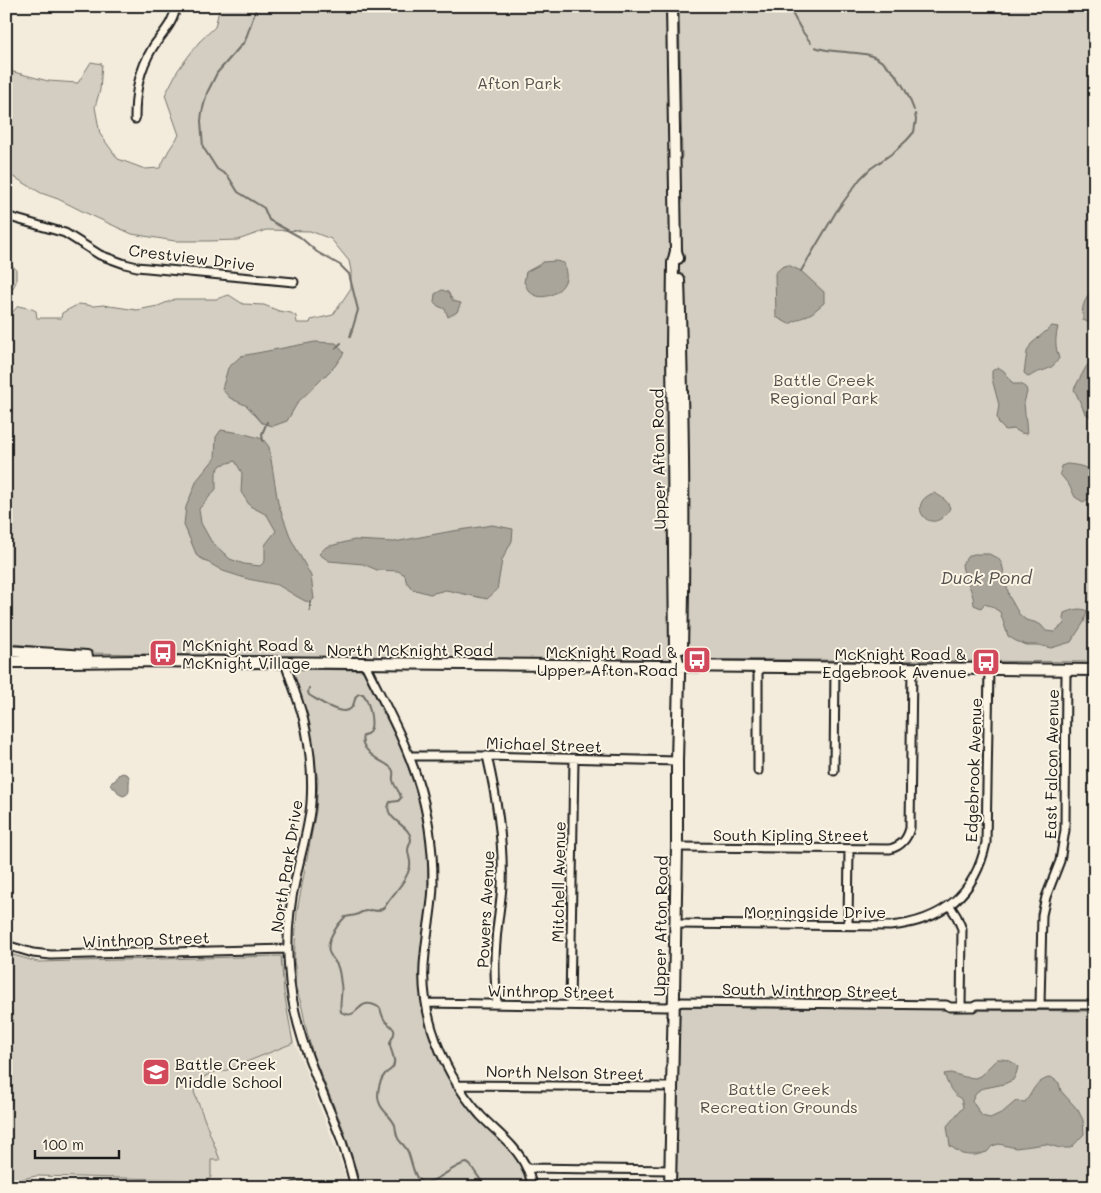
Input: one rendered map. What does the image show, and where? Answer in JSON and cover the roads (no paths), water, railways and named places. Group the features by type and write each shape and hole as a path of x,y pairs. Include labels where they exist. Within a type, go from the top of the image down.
{"main road":[{"name":"Upper Afton Road","path":"670,1187 679,666 676,650 672,349 673,263 676,251 672,6"},
{"path":"6,651 140,661"},
{"name":"North McKnight Road","path":"140,661 1095,670"},
{"path":"6,662 140,661"}],"street":[{"path":"136,119 135,97 140,72 171,22 176,6"},
{"name":"Crestview Drive","path":"6,216 64,233 100,255 136,267 294,282"},
{"name":"North Park Drive","path":"285,663 302,715 312,767 309,818 289,920 290,986 301,1036 340,1137 355,1187"},
{"path":"365,664 410,756 418,779 428,821 433,884 424,974 429,1018 435,1039 445,1063 467,1100 517,1151 527,1168 532,1187"},
{"path":"758,667 758,771"},
{"path":"834,771 835,667"},
{"name":"South Kipling Street","path":"677,847 890,849 904,842 910,828 912,668"},
{"name":"Edgebrook Avenue","path":"950,906 970,884 976,874 986,842 989,669"},
{"name":"East Falcon Avenue","path":"1040,1005 1042,915 1046,897 1060,861 1064,830 1066,670"},
{"name":"Michael Street","path":"410,756 677,761"},
{"name":"Powers Avenue","path":"487,756 497,800 502,843 502,885 495,964 498,1004"},
{"name":"Mitchell Avenue","path":"570,1005 574,759"},
{"path":"848,925 849,848"},
{"path":"950,906 962,929 961,1005"},
{"name":"Morningside Drive","path":"675,924 890,926 903,925 927,918 950,906"},
{"name":"Winthrop Street","path":"6,945 33,953 51,955 288,949"},
{"name":"South Winthrop Street","path":"674,1004 692,1002 946,1005 950,1007 961,1005 973,1007 976,1005 1095,1005"},
{"name":"Winthrop Street","path":"427,1003 667,1007 674,1004"},
{"name":"North Nelson Street","path":"458,1085 672,1087"},
{"path":"527,1168 671,1170"},
{"path":"293,1187 355,1187"}],"water":[{"path":"556,261 564,263 566,279 564,284 556,292 546,296 540,297 529,291 524,282 526,272 543,262"},
{"path":"788,265 801,271 824,292 824,303 812,313 789,324 776,317 775,273"},
{"path":"1094,284 1095,325 1083,320 1082,314 1084,304"},
{"path":"442,290 448,292 453,301 461,303 457,312 448,317 445,309 434,302 435,294"},
{"path":"1052,326 1058,327 1056,342 1059,358 1053,366 1029,377 1024,373 1027,352 1031,344"},
{"path":"315,342 336,343 344,353 335,366 298,402 287,421 273,426 262,423 247,406 230,398 222,389 228,368 241,356"},
{"path":"1095,356 1095,420 1085,413 1074,389 1086,367"},
{"path":"998,367 1004,371 1013,384 1021,384 1026,388 1027,392 1024,403 1027,434 1014,429 1005,430 999,424 997,417 999,405 992,379 992,371"},
{"path":"221,430 241,433 263,439 269,447 278,503 291,539 311,576 314,599 310,602 278,585 248,579 223,571 197,556 184,525 186,507 197,480 215,458 216,437","holes":["235,461 242,473 241,492 250,506 267,515 276,531 265,545 265,561 260,566 244,564 230,559 211,541 201,523 199,509 216,489 216,472 221,465"]},
{"path":"1067,464 1087,468 1095,477 1095,493 1083,502 1075,497 1069,485 1060,474 1061,466"},
{"path":"934,493 944,499 950,508 943,517 936,521 924,517 921,511 921,504 925,498"},
{"path":"492,525 513,529 512,541 502,560 497,590 487,599 446,590 430,594 412,589 406,581 405,575 398,571 377,570 363,564 329,561 319,554 326,547 354,540 394,542"},
{"name":"Duck Pond","path":"989,554 998,558 1002,564 1009,596 1019,614 1026,620 1041,625 1046,631 1054,632 1065,623 1063,619 1064,613 1079,609 1087,611 1084,622 1071,642 1051,648 1027,645 1008,636 1000,612 984,604 981,608 974,605 962,564 968,556"},
{"path":"123,773 128,775 129,792 123,796 110,785 116,780 118,775"},
{"path":"997,1059 1008,1060 1018,1067 1013,1080 980,1089 975,1095 972,1101 982,1116 990,1118 1003,1112 1016,1101 1025,1102 1038,1084 1051,1077 1059,1083 1061,1091 1078,1110 1083,1120 1084,1134 1071,1148 1060,1148 1046,1144 1016,1148 999,1144 992,1146 987,1152 969,1155 962,1154 950,1146 947,1126 963,1107 961,1099 950,1088 944,1074 951,1073 975,1078 980,1076"}],"waterway":[{"path":"257,6 245,41 217,73 207,93 201,121 203,147 217,169 228,176 238,192 264,208 269,220 300,237 317,252 340,265 349,274 358,310 350,337"},
{"path":"788,6 811,43"},
{"path":"815,47 866,54 885,64 903,85 914,110"},
{"path":"801,271 836,212 860,179 870,169 894,152 914,132 915,114"},
{"path":"336,348 341,343"},
{"path":"263,441 262,434 267,422"},
{"path":"310,602 310,610"},
{"path":"309,688 309,695 337,710 343,711 352,707 356,696 363,694 369,707 371,727 370,731 362,739 371,754 393,770 394,783 401,798 398,801 390,802 389,813 406,829 411,839 408,850 410,864 408,872 403,883 384,908 345,917 331,938 328,947 340,974 341,1012 352,1014 362,1006 372,1004 380,1008 385,1021 394,1030 390,1044 394,1064 385,1074 378,1090 378,1096 382,1108 395,1125 397,1137 407,1150 419,1181 427,1182 439,1178 456,1167 467,1163 472,1167 484,1187"}],"place":[{"name":"McKnight Road & McKnight Village","path":"163,653"},
{"name":"McKnight Road & Upper Afton Road","path":"697,660"},
{"name":"McKnight Road & Edgebrook Avenue","path":"986,662"},
{"name":"Battle Creek Middle School","path":"156,1072"}],"park label":[{"name":"Afton Park","path":"519,82"},
{"name":"Battle Creek Regional Park","path":"824,388"},
{"name":"Battle Creek Recreation Grounds","path":"779,1097"}]}
